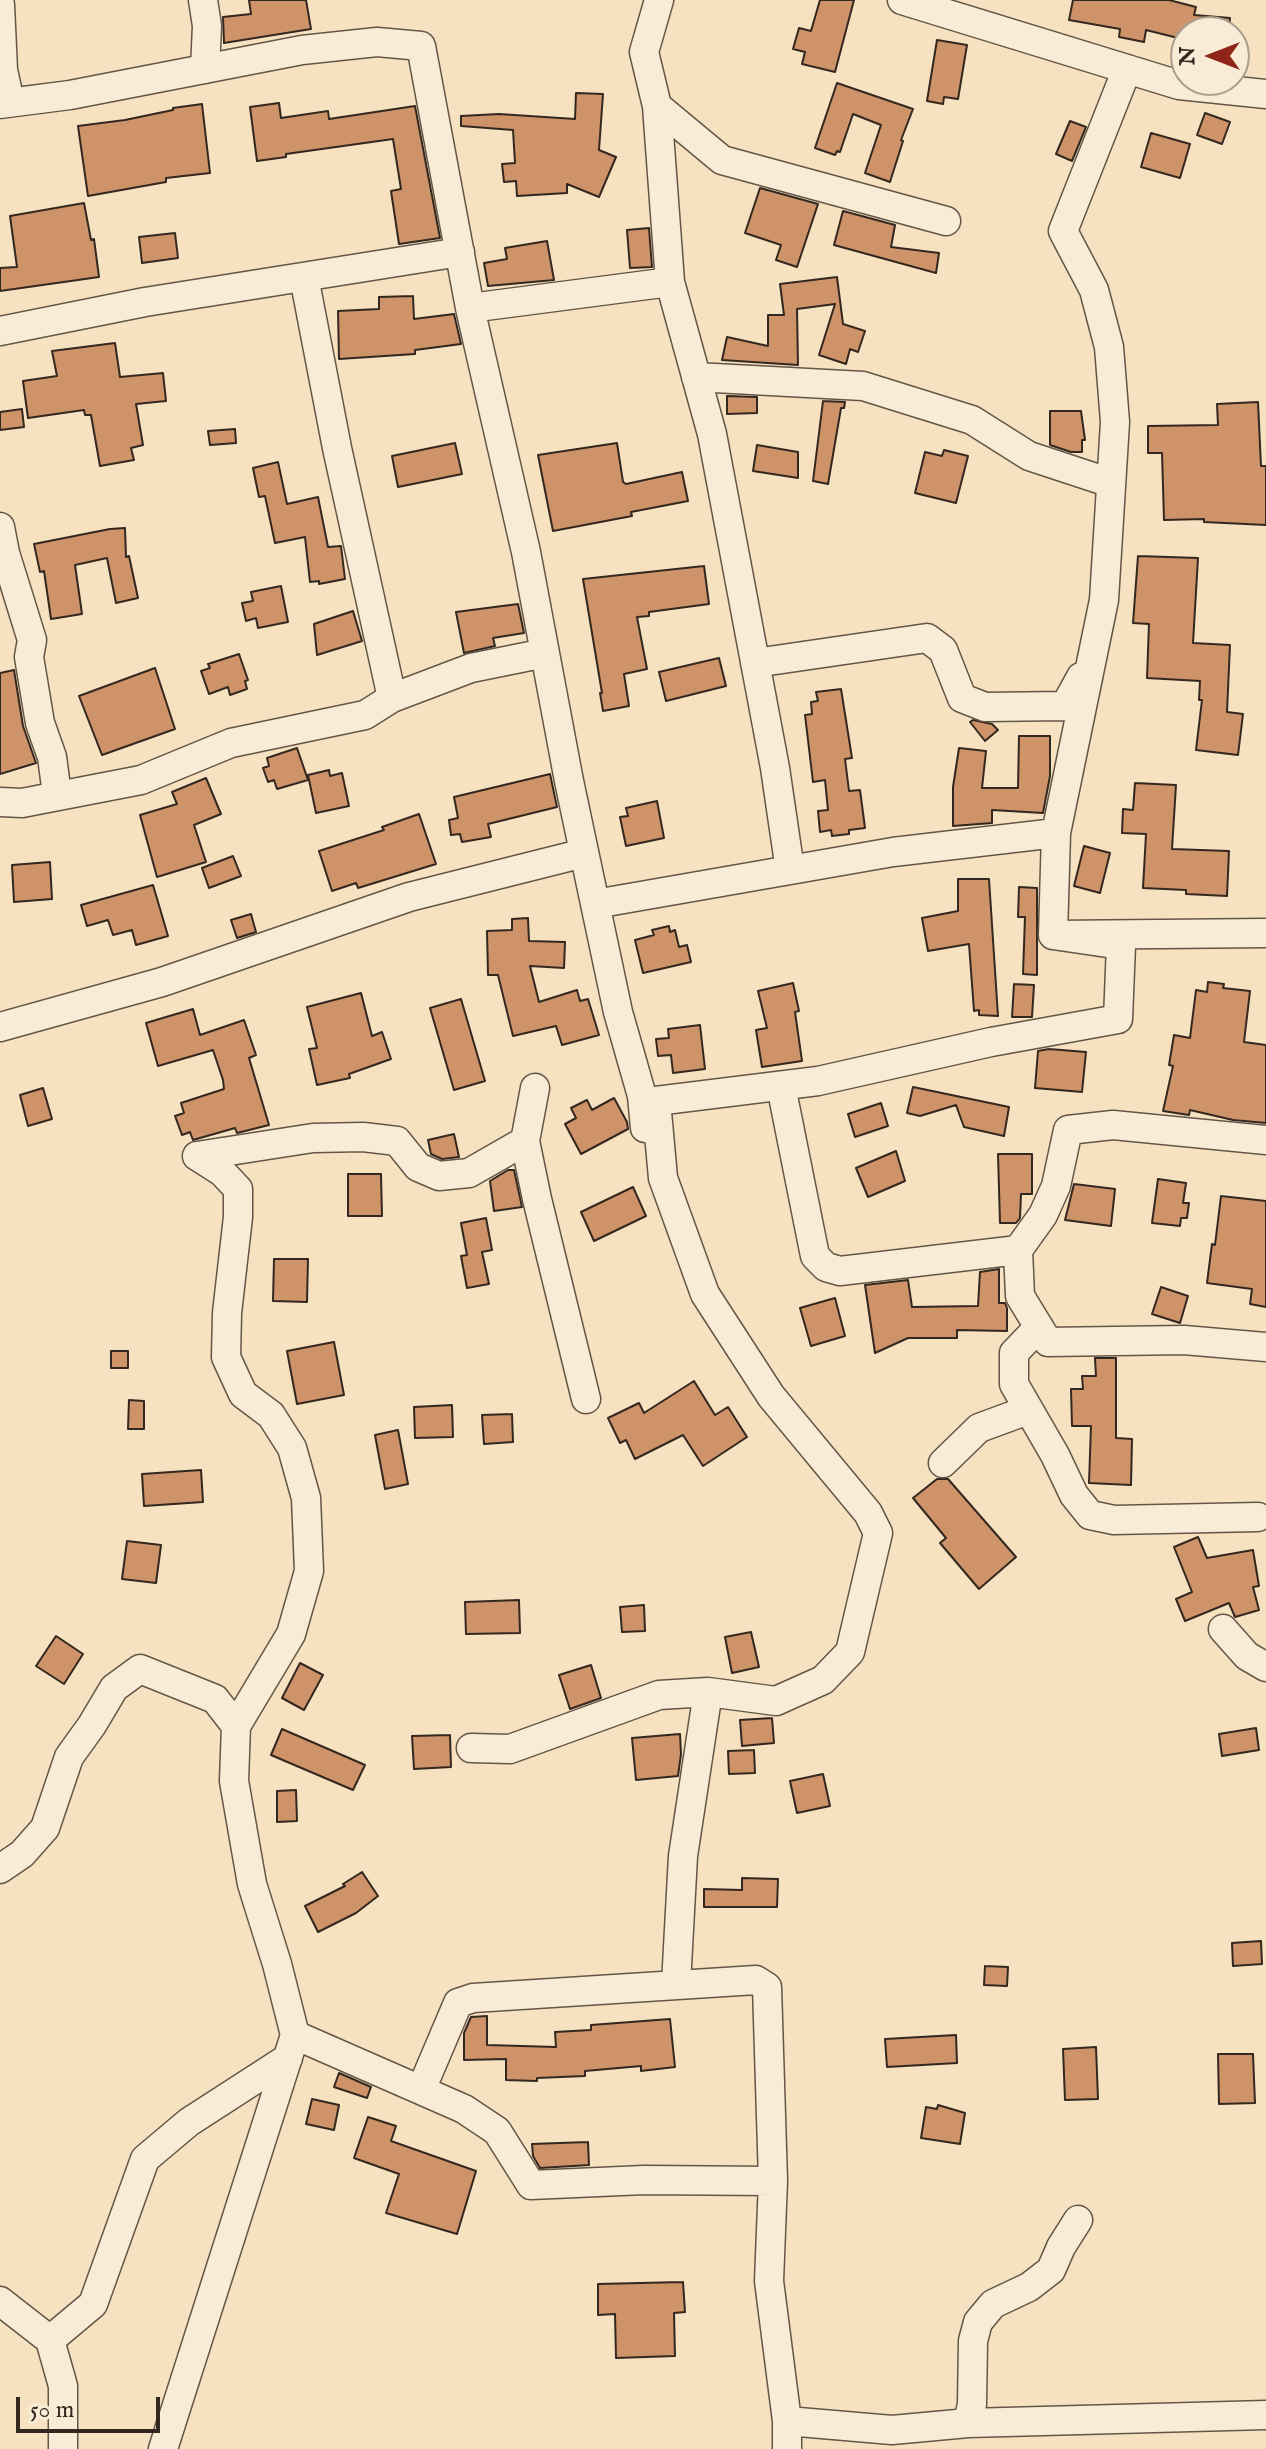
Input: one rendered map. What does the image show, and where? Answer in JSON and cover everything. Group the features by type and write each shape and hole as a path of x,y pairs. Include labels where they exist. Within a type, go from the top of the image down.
{"street":[{"path":"203,0 207,26 205,69"},
{"path":"659,0 644,52 657,106 670,282 712,434 790,870"},
{"path":"902,0 1179,85 1266,94"},
{"path":"0,5 5,103 70,95 302,50 377,42 421,46 470,308 526,552 584,853 618,1012 642,1096 647,1153"},
{"path":"1053,935 1056,833 1104,600 1115,422 1109,347 1094,290 1063,231 1127,69"},
{"path":"657,106 722,160 946,221"},
{"path":"0,331 145,302 460,252"},
{"path":"304,277 337,448 392,698"},
{"path":"470,308 670,282"},
{"path":"696,377 863,386 972,420 1029,456 1111,483"},
{"path":"0,527 32,640 29,657 40,723 52,757 57,794"},
{"path":"755,663 927,638 943,650 962,698 985,707 1065,706 1082,675 1104,600"},
{"path":"0,802 22,803 141,780 231,743 365,715 392,698 471,668 545,653"},
{"path":"595,904 893,852 1056,833"},
{"path":"0,1027 162,982 409,897 584,853"},
{"path":"1053,935 1266,933"},
{"path":"471,1748 510,1749 659,1695 708,1692 776,1701 823,1680 850,1652 878,1533 868,1513 771,1396 705,1294 663,1178 656,1101 818,1081 991,1042 1118,1019 1121,945 1053,935"},
{"path":"781,1086 815,1256 826,1267 840,1271 1018,1250"},
{"path":"535,1088 525,1141 586,1399"},
{"path":"1266,1140 1113,1125 1068,1130 1056,1186 1043,1215 1018,1250 1020,1296 1048,1342 1184,1340 1266,1347"},
{"path":"163,2449 292,2047 252,1884 234,1781 236,1726 291,1634 309,1571 306,1498 292,1448 271,1415 243,1394 226,1357 238,1189 222,1172 197,1156 313,1138 363,1137 397,1141 418,1167 439,1176 469,1173 525,1141"},
{"path":"1039,1327 1014,1353 1014,1384 1074,1495 1090,1515 1114,1520 1258,1517"},
{"path":"943,1463 979,1428 1028,1410"},
{"path":"1223,1629 1247,1656 1266,1667"},
{"path":"0,1869 22,1854 45,1828 69,1757 114,1688 140,1669 215,1699 236,1726"},
{"path":"676,1984 683,1856 708,1692"},
{"path":"421,2090 458,2003 473,1998 756,1980 767,1987 773,2181 769,2281 787,2435 968,2423 1266,2415"},
{"path":"292,2047 421,2090 464,2109 497,2131 531,2185 644,2180 773,2181"},
{"path":"50,2340 93,2304 145,2159 189,2122 292,2047"},
{"path":"968,2423 972,2404 973,2341 978,2322 993,2304 1029,2287 1051,2270 1078,2220"},
{"path":"0,2301 50,2340 63,2386 63,2449"}],"building":[{"path":"249,0 306,0 311,29 224,43 223,17 251,14"},
{"path":"820,0 854,0 835,72 802,64 805,52 793,49 799,28 811,31"},
{"path":"1073,0 1169,0 1196,7 1194,15 1206,16 1170,16 1170,36 1146,30 1144,42 1119,37 1120,29 1069,20"},
{"path":"937,40 967,45 958,99 944,97 943,104 927,101"},
{"path":"837,83 913,109 890,182 865,173 881,125 853,114 840,152 837,151 835,155 815,148"},
{"path":"576,93 603,94 599,150 616,157 599,197 567,184 567,193 517,196 516,181 504,182 502,164 515,163 513,130 461,126 461,116 499,114 575,119"},
{"path":"279,103 281,118 328,111 329,119 415,106 440,238 399,244 391,191 401,189 393,139 257,161 250,107"},
{"path":"202,104 210,173 166,178 166,182 88,196 78,126"},
{"path":"1205,113 1230,122 1222,144 1197,135"},
{"path":"1070,121 1086,127 1072,161 1056,154"},
{"path":"1151,133 1190,144 1180,178 1141,167"},
{"path":"760,188 818,204 797,267 776,260 781,245 745,233"},
{"path":"84,203 91,240 94,239 99,277 0,291 0,268 17,267 10,216"},
{"path":"843,211 895,225 891,247 939,253 936,273 834,245"},
{"path":"649,228 652,267 630,268 627,230"},
{"path":"175,233 178,258 142,263 139,237"},
{"path":"547,241 554,280 488,286 484,263 507,259 505,248"},
{"path":"837,277 843,324 865,331 858,352 850,349 846,364 819,355 835,304 797,309 798,365 722,360 727,337 768,346 768,315 784,315 780,284"},
{"path":"413,296 414,319 454,314 461,344 415,350 415,354 339,359 338,311 379,309 379,297"},
{"path":"115,343 120,377 163,373 166,401 136,404 143,445 131,448 134,460 100,466 91,415 85,415 84,410 28,418 23,381 57,376 52,351"},
{"path":"727,396 757,397 757,413 727,414"},
{"path":"823,401 845,402 844,408 841,408 828,484 813,481"},
{"path":"1258,402 1261,466 1266,466 1266,525 1204,522 1204,519 1164,520 1162,453 1148,453 1148,426 1218,425 1217,404"},
{"path":"22,409 24,427 0,430 0,412"},
{"path":"1050,411 1081,411 1085,440 1082,440 1082,452 1050,445"},
{"path":"235,429 236,443 210,445 208,431"},
{"path":"455,443 462,474 398,487 392,456"},
{"path":"617,443 623,482 626,484 682,472 688,501 631,512 632,516 553,531 538,455"},
{"path":"757,445 798,452 798,478 753,471"},
{"path":"944,450 968,456 956,503 915,493 925,452 942,456"},
{"path":"278,462 287,504 318,497 328,547 341,546 345,579 319,584 319,581 310,582 305,537 275,543 265,496 259,497 253,468"},
{"path":"125,528 126,557 129,556 138,598 116,603 107,558 75,565 82,614 51,619 44,571 40,572 34,544"},
{"path":"1138,556 1198,558 1193,643 1230,645 1227,712 1243,714 1238,755 1196,750 1202,700 1199,700 1200,681 1147,678 1149,624 1133,623"},
{"path":"704,566 709,604 649,612 649,616 637,617 647,669 624,674 629,706 603,711 583,579"},
{"path":"281,586 288,622 258,628 256,618 246,621 242,603 253,601 251,592"},
{"path":"518,604 524,633 493,638 495,646 464,653 456,612"},
{"path":"353,611 362,641 317,655 314,624"},
{"path":"239,654 248,680 245,681 247,689 230,695 228,687 209,694 201,671 210,668 208,664"},
{"path":"719,658 726,686 666,701 659,672"},
{"path":"155,668 175,729 102,755 79,696"},
{"path":"14,670 23,726 36,763 0,774 0,673"},
{"path":"841,689 852,758 845,759 849,791 860,790 865,828 832,836 831,830 820,832 818,811 828,810 825,780 813,782 805,715 812,714 811,702 818,701 816,692"},
{"path":"970,722 992,724 998,730 985,741"},
{"path":"1019,736 1050,736 1050,776 1043,813 992,810 992,823 953,826 953,787 959,748 986,751 982,788 1018,788"},
{"path":"297,748 308,780 277,789 274,780 268,782 263,768 269,766 267,758"},
{"path":"329,770 330,776 342,773 349,806 316,813 308,775"},
{"path":"550,774 557,807 488,824 491,837 462,842 460,834 451,835 449,820 458,818 454,797"},
{"path":"206,778 221,814 194,825 206,862 157,877 140,815 177,804 172,792"},
{"path":"1135,783 1176,785 1172,849 1229,851 1227,896 1143,888 1146,834 1122,833 1123,809 1133,810"},
{"path":"657,801 664,838 626,846 620,817 628,816 626,808"},
{"path":"419,814 436,864 358,888 356,883 332,891 319,851 384,830 382,827"},
{"path":"1084,846 1110,853 1100,893 1074,886"},
{"path":"233,856 241,876 209,888 202,868"},
{"path":"50,862 52,899 14,902 12,865"},
{"path":"958,879 989,879 998,1016 979,1015 979,1010 974,1011 969,944 928,951 922,918 958,911"},
{"path":"153,885 168,936 136,945 132,930 113,935 108,920 87,926 81,905"},
{"path":"1019,887 1037,888 1037,975 1023,974 1025,917 1018,917"},
{"path":"251,914 256,932 237,938 231,920"},
{"path":"528,918 529,941 565,942 564,968 530,966 539,1002 577,990 580,1001 588,999 599,1035 562,1045 556,1026 513,1036 498,975 488,975 487,931 512,930 512,919"},
{"path":"669,926 670,932 675,930 679,947 687,945 691,962 643,973 635,940 654,935 652,930"},
{"path":"1208,982 1224,984 1223,988 1250,991 1244,1042 1266,1045 1266,1123 1233,1120 1190,1110 1189,1115 1163,1111 1173,1066 1169,1065 1174,1035 1190,1038 1196,990 1207,992"},
{"path":"793,983 799,1011 795,1012 802,1061 762,1067 756,1030 767,1028 758,991"},
{"path":"1014,984 1034,985 1032,1017 1012,1017"},
{"path":"361,993 372,1036 382,1032 391,1059 349,1074 350,1078 317,1085 309,1049 317,1048 307,1007"},
{"path":"461,999 485,1081 454,1090 430,1008"},
{"path":"193,1009 200,1035 244,1020 256,1055 249,1058 269,1125 237,1133 235,1128 193,1140 190,1132 182,1135 175,1116 184,1113 181,1103 224,1089 223,1080 213,1050 158,1066 146,1023"},
{"path":"700,1025 705,1069 673,1073 671,1055 658,1056 656,1039 669,1038 668,1029"},
{"path":"1038,1051 1086,1052 1082,1092 1035,1088"},
{"path":"913,1087 1009,1107 1004,1136 964,1127 956,1105 920,1116 907,1113"},
{"path":"43,1088 52,1119 28,1126 20,1095"},
{"path":"614,1098 628,1129 581,1154 565,1124 576,1118 571,1108 587,1100 592,1110"},
{"path":"881,1103 888,1126 855,1137 848,1114"},
{"path":"454,1134 459,1157 442,1159 431,1154 428,1140"},
{"path":"896,1151 905,1181 868,1197 856,1168"},
{"path":"998,1154 1032,1154 1032,1194 1021,1194 1020,1218 1016,1223 1000,1223"},
{"path":"508,1170 514,1170 522,1207 494,1211 490,1181"},
{"path":"348,1174 381,1174 382,1216 348,1216"},
{"path":"1158,1179 1186,1183 1183,1203 1189,1203 1187,1218 1181,1218 1180,1226 1152,1223"},
{"path":"1074,1184 1115,1189 1111,1226 1065,1220"},
{"path":"633,1187 646,1216 594,1241 581,1212"},
{"path":"1221,1196 1266,1201 1266,1307 1250,1304 1252,1289 1207,1283"},
{"path":"486,1218 492,1250 482,1252 489,1284 467,1288 461,1256 467,1255 461,1223"},
{"path":"274,1259 308,1259 307,1302 273,1301"},
{"path":"999,1269 999,1303 1005,1303 1007,1308 1007,1331 957,1330 957,1338 908,1338 875,1353 865,1285 908,1280 912,1307 978,1306 980,1272"},
{"path":"1161,1287 1188,1296 1180,1323 1152,1314"},
{"path":"835,1298 845,1336 811,1346 800,1308"},
{"path":"334,1342 344,1395 297,1404 287,1351"},
{"path":"111,1351 128,1351 128,1368 111,1368"},
{"path":"1095,1358 1116,1358 1116,1438 1132,1439 1131,1485 1089,1483 1091,1426 1072,1426 1071,1389 1083,1389 1082,1376 1096,1376"},
{"path":"694,1381 715,1415 728,1407 747,1437 703,1466 683,1435 635,1459 626,1440 620,1443 608,1418 639,1403 644,1413"},
{"path":"129,1400 144,1401 144,1429 128,1429"},
{"path":"452,1405 453,1437 415,1438 414,1407"},
{"path":"512,1414 513,1442 484,1444 482,1415"},
{"path":"398,1430 408,1484 385,1489 375,1435"},
{"path":"201,1470 203,1502 144,1506 142,1474"},
{"path":"937,1479 948,1479 1016,1557 979,1589 940,1543 946,1538 913,1498"},
{"path":"1198,1537 1207,1558 1253,1550 1259,1586 1253,1587 1259,1610 1235,1617 1229,1603 1185,1621 1176,1599 1192,1592 1174,1547"},
{"path":"127,1541 161,1545 156,1583 122,1579"},
{"path":"519,1600 520,1633 466,1634 465,1602"},
{"path":"644,1605 645,1631 622,1632 620,1607"},
{"path":"751,1632 759,1667 732,1673 725,1637"},
{"path":"56,1636 83,1654 64,1684 36,1666"},
{"path":"300,1663 323,1675 304,1710 282,1698"},
{"path":"591,1665 601,1698 570,1709 559,1675"},
{"path":"772,1718 774,1743 742,1746 740,1720"},
{"path":"1256,1728 1259,1750 1222,1756 1219,1734"},
{"path":"282,1729 365,1765 353,1790 271,1755"},
{"path":"680,1734 678,1776 636,1780 632,1738"},
{"path":"450,1735 451,1767 414,1769 412,1736"},
{"path":"754,1750 755,1773 729,1774 728,1751"},
{"path":"823,1774 830,1806 797,1813 790,1781"},
{"path":"296,1790 297,1821 277,1822 277,1791"},
{"path":"362,1872 378,1896 356,1913 318,1932 305,1906 345,1886 343,1884"},
{"path":"742,1878 778,1879 777,1907 704,1907 704,1889 742,1890"},
{"path":"1261,1941 1262,1964 1233,1966 1232,1943"},
{"path":"985,1966 1008,1967 1007,1986 984,1985"},
{"path":"487,2016 487,2045 556,2047 555,2032 591,2030 591,2025 670,2019 675,2067 641,2071 641,2066 585,2071 585,2076 537,2078 537,2081 506,2080 506,2059 464,2060 464,2033 471,2017"},
{"path":"956,2035 957,2063 887,2067 885,2039"},
{"path":"1096,2047 1098,2099 1065,2100 1063,2049"},
{"path":"1218,2054 1253,2054 1255,2103 1219,2104"},
{"path":"339,2073 371,2087 367,2098 334,2087"},
{"path":"312,2099 339,2105 334,2130 306,2124"},
{"path":"938,2105 965,2113 960,2144 921,2138 926,2107 937,2109"},
{"path":"368,2117 396,2126 391,2141 476,2171 457,2234 386,2213 399,2174 354,2158"},
{"path":"588,2142 589,2165 540,2168 533,2156 532,2144"},
{"path":"683,2282 685,2312 674,2313 675,2356 616,2358 615,2314 598,2315 598,2284"}]}
